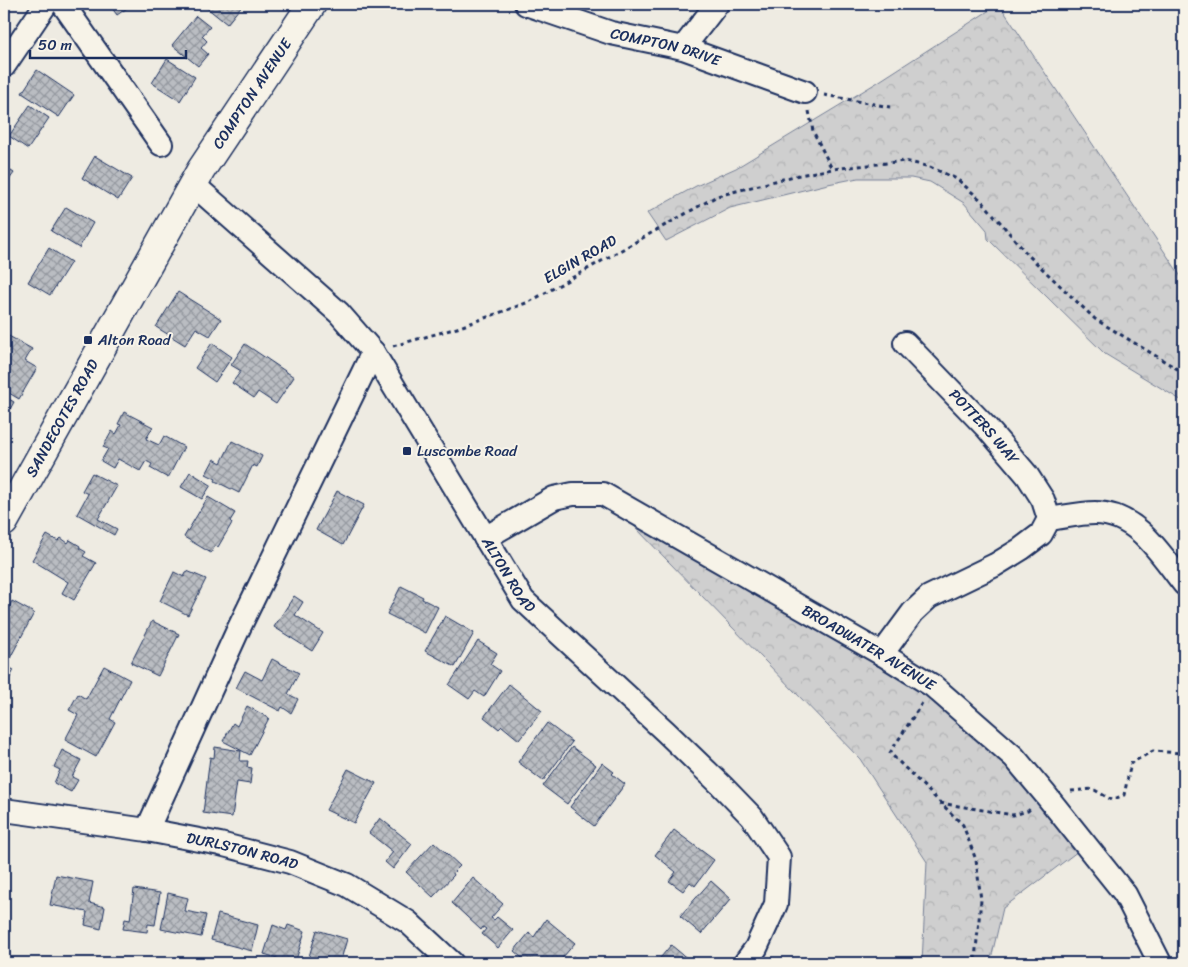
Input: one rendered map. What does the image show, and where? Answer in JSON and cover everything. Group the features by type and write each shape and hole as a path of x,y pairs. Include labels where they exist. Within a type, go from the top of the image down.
{"street":[{"path":"4,66 46,4"},
{"path":"63,4 161,144"},
{"name":"COMPTON AVENUE","path":"194,185 201,170 312,4"},
{"name":"COMPTON DRIVE","path":"526,4 610,33 683,48 806,92"},
{"path":"683,48 717,4"},
{"name":"ALTON ROAD","path":"194,185 339,314 374,352 523,600 604,674 752,817 779,857 776,904 756,948 745,963"},
{"name":"SANDECOTES ROAD","path":"4,522 194,185"},
{"name":"POTTERS WAY","path":"905,343 987,428 1027,474 1043,500 1049,519"},
{"path":"148,830 238,630 374,352"},
{"name":"BROADWATER AVENUE","path":"485,538 554,498 574,494 603,494 882,654 933,686 1014,757 1045,794 1125,894 1160,963"},
{"path":"882,654 914,612 929,597 995,566 1041,534 1049,519 1094,513 1110,514 1124,519 1137,528 1154,546 1184,584"},
{"name":"DURLSTON ROAD","path":"4,810 148,830 220,844 290,862 347,885 408,922 452,963"}],"path":[{"path":"832,169 813,131 806,92 890,106"},
{"name":"ELGIN ROAD","path":"374,352 457,328 529,302 717,196 794,176 832,169 905,161 930,166 957,179 982,201 1028,255 1094,319 1184,373"},
{"path":"933,686 890,753 963,825 976,860 981,900 975,959 972,963"}],"green space":[{"path":"999,4 1184,281 1184,402 1105,354 988,239 987,230 964,203 930,182 911,178 858,178 828,184 730,208 666,241 647,213 696,186 736,168 878,82"},
{"path":"603,494 933,686 1086,845 1003,908 990,963 922,963 927,862 860,759"}],"building":[{"path":"109,4 133,4 117,15"},
{"path":"202,4 243,4 227,24"},
{"path":"196,16 210,27 202,36 207,41 201,48 208,54 198,66 172,45"},
{"path":"167,59 195,77 180,101 152,83"},
{"path":"37,70 74,95 59,117 22,93"},
{"path":"30,105 49,118 28,149 9,136"},
{"path":"95,156 132,178 118,200 82,178"},
{"path":"4,166 14,173 4,187"},
{"path":"66,207 93,223 79,248 51,231"},
{"path":"49,248 71,262 50,295 28,282"},
{"path":"178,292 221,319 210,336 196,328 185,345 156,327"},
{"path":"7,335 32,349 25,361 37,368 19,399 4,390 4,340"},
{"path":"212,343 232,357 215,382 195,368"},
{"path":"245,344 294,377 276,404 258,392 254,398 232,383 241,371 231,365"},
{"path":"4,396 14,402 4,420"},
{"path":"124,412 153,427 146,439 159,445 164,436 184,447 168,478 150,468 152,464 146,461 140,471 118,459 113,468 101,461 108,449 103,447 112,431 116,434 121,425 118,424"},
{"path":"232,441 262,456 257,467 253,465 239,493 215,481 216,479 206,474 214,459 221,463"},
{"path":"190,472 211,485 202,499 181,487"},
{"path":"92,473 117,486 98,519 117,529 114,535 77,514 88,494 82,491"},
{"path":"337,491 364,505 343,545 316,530"},
{"path":"208,497 235,513 230,521 232,523 218,547 215,546 211,553 184,537"},
{"path":"47,535 58,541 61,538 68,543 70,540 86,552 83,556 96,563 74,600 62,593 68,582 32,560"},
{"path":"187,571 206,579 188,615 160,601 174,572 184,577"},
{"path":"401,586 438,607 425,633 387,614"},
{"path":"294,596 303,602 295,615 323,633 312,651 274,627"},
{"path":"12,601 34,613 9,660 4,657 4,617"},
{"path":"445,616 474,633 455,667 425,651"},
{"path":"152,621 179,634 158,676 131,663"},
{"path":"478,641 497,653 490,664 500,671 484,697 475,691 469,699 449,685"},
{"path":"272,659 299,673 288,694 298,699 291,713 282,707 280,711 236,688 245,671 262,680"},
{"path":"4,665 14,670 4,689"},
{"path":"104,666 130,680 110,719 115,722 96,757 65,740 78,715 69,710 78,694 86,699"},
{"path":"509,684 542,711 519,740 502,726 499,729 484,717"},
{"path":"247,706 269,718 250,755 223,741 233,723 237,726"},
{"path":"547,723 572,742 543,781 518,762"},
{"path":"215,747 241,751 240,761 248,761 247,767 252,768 250,784 237,782 232,817 203,813 210,757 214,758"},
{"path":"572,747 596,765 567,804 543,786"},
{"path":"62,750 81,760 72,777 78,780 71,792 54,783 60,770 54,767"},
{"path":"602,763 625,784 594,826 570,807"},
{"path":"348,769 376,783 354,823 326,810"},
{"path":"380,818 412,844 393,869 385,862 393,852 369,833"},
{"path":"674,830 714,860 695,886 690,882 683,891 669,881 676,872 655,855"},
{"path":"434,842 460,866 433,897 406,872"},
{"path":"56,875 93,882 89,903 105,907 101,929 85,925 87,912 50,905"},
{"path":"473,878 503,904 491,918 494,920 497,917 513,930 498,948 482,934 486,929 483,927 481,930 452,903"},
{"path":"711,881 731,899 701,934 680,916"},
{"path":"134,889 160,893 155,925 148,924 147,932 123,929 125,919 130,920"},
{"path":"168,893 188,898 185,911 206,915 201,937 161,929"},
{"path":"218,914 258,925 252,951 211,940"},
{"path":"546,919 575,943 558,963 528,963 514,951 529,933 534,937"},
{"path":"273,925 286,930 288,925 305,931 295,963 283,963 277,961 277,958 264,954"},
{"path":"317,930 347,939 340,963 307,963"},
{"path":"671,945 689,960 686,963 656,963"},
{"path":"573,956 581,963 567,963"}],"place":[{"name":"Alton Road","path":"88,340"},
{"name":"Luscombe Road","path":"407,451"}]}
